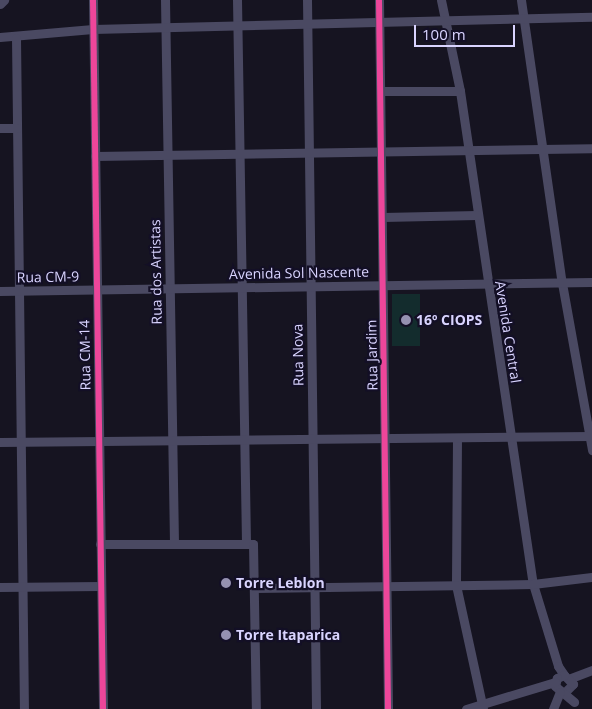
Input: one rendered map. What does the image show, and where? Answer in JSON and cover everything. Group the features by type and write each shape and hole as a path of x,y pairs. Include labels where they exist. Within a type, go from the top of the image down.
{"street":[{"path":"0,4 4,0"},
{"name":"Rua CM-14","path":"93,0 103,709"},
{"name":"Rua dos Artistas","path":"165,0 174,543"},
{"path":"237,0 245,440 250,543 255,588 256,709"},
{"name":"Rua Nova","path":"307,0 316,709"},
{"name":"Rua Jardim","path":"379,0 388,709"},
{"name":"Avenida Central","path":"441,0 460,91 487,285 533,584 565,691"},
{"path":"522,0 562,283 592,450"},
{"path":"0,37 16,38 93,29 592,17"},
{"path":"16,38 24,709"},
{"path":"381,90 460,91"},
{"path":"0,128 17,128"},
{"path":"95,156 592,148"},
{"path":"383,216 477,216"},
{"name":"Avenida Sol Nascente","path":"97,290 592,282"},
{"name":"Rua CM-9","path":"0,291 97,290"},
{"path":"0,442 590,436"},
{"path":"457,438 456,585 482,706"},
{"path":"100,544 250,543"},
{"path":"255,588 533,584 592,577"},
{"path":"0,587 101,586"},
{"path":"466,709 482,706 562,678 592,670"},
{"path":"562,678 565,691 576,705"},
{"path":"553,709 565,691"}],"green space":[{"name":"16º CIOPS","path":"392,294 420,294 420,346 392,346"}],"cycle path":[{"path":"93,0 103,709"},
{"path":"379,0 388,709"}],"place":[{"name":"16º CIOPS","path":"406,320"},
{"name":"Torre Leblon","path":"226,583"},
{"name":"Torre Itaparica","path":"226,635"}]}
